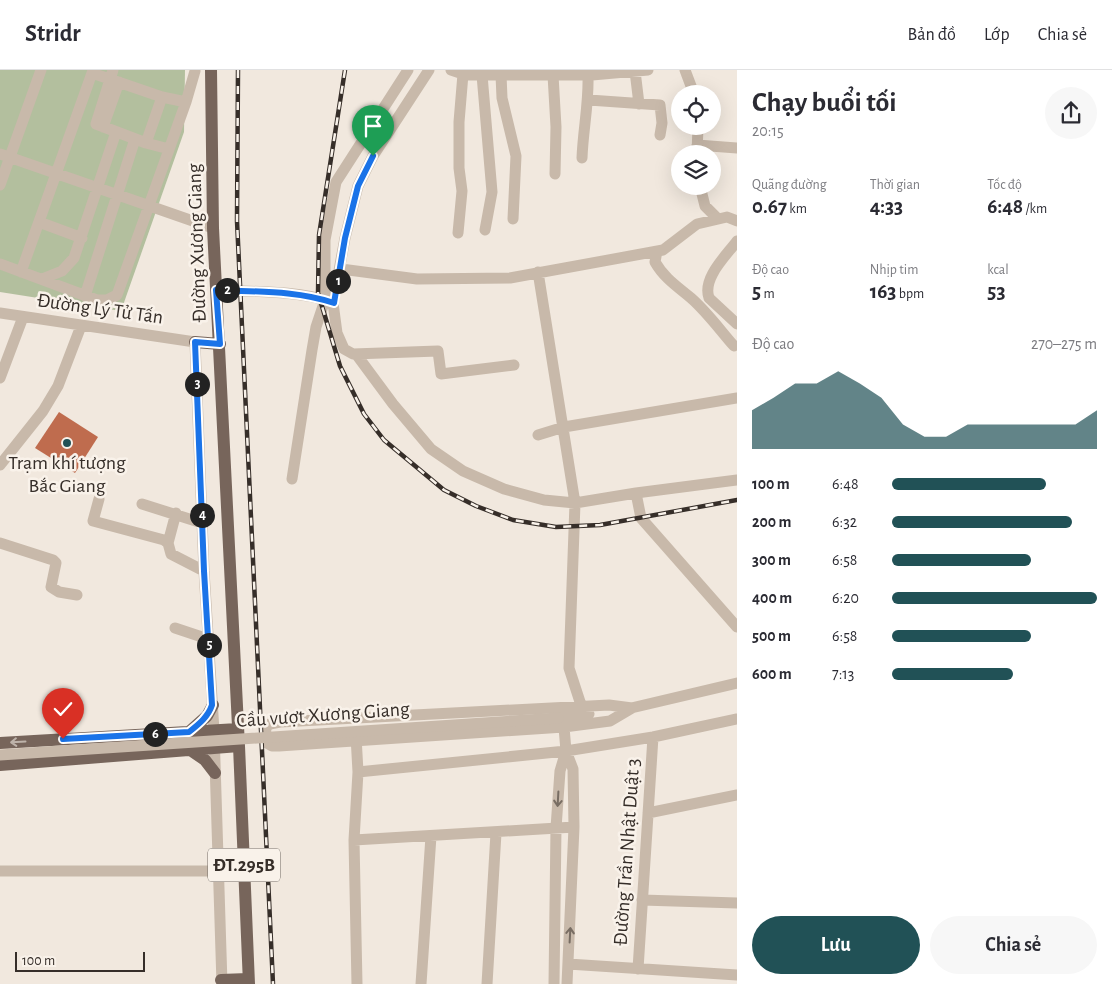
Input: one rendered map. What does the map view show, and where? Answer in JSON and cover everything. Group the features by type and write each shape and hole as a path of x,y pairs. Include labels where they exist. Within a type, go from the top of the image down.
{"main road":[{"name":"Đường Xương Giang","path":"211,70 213,228 239,746 248,982"},
{"path":"195,342 220,344"},
{"path":"192,732 207,716 212,705"},
{"path":"0,743 238,729"},
{"path":"192,732 202,738 202,743 192,749"},
{"path":"0,765 239,746"},
{"path":"192,749 215,772"},
{"path":"222,982 248,982"}],"street":[{"path":"0,185 5,155 41,70"},
{"path":"408,70 336,182 325,240 330,302 337,333 344,349 356,354 438,351 441,374 514,365"},
{"path":"292,479 316,327 330,302 341,269 345,238 358,186 373,156 429,70"},
{"path":"451,70 463,74 482,75 561,73 588,75 648,70"},
{"path":"685,70 691,85"},
{"path":"21,272 90,71 114,77 162,97 186,102"},
{"path":"0,264 85,296 102,301 112,299 117,294 150,205 195,71"},
{"path":"635,71 639,104"},
{"path":"555,174 556,127 561,73"},
{"path":"458,234 462,191 459,168 459,122 463,74"},
{"path":"482,75 492,192 485,230"},
{"path":"501,75 502,98 516,156 513,218"},
{"path":"582,158 583,132 589,100 588,75"},
{"path":"114,77 103,127 140,141 170,149"},
{"path":"85,296 117,195 140,141 162,97"},
{"path":"589,100 660,105 662,123 660,135"},
{"path":"42,279 56,275 67,267 74,258 116,132"},
{"path":"721,149 737,148"},
{"path":"5,155 213,228"},
{"path":"702,195 704,206 717,218"},
{"path":"341,269 417,279 510,278 663,250 697,224 727,217 737,221"},
{"path":"39,222 82,238"},
{"path":"737,241 710,279 707,292 709,298 737,324"},
{"path":"658,251 655,262 659,268 679,290 691,298 736,347"},
{"path":"538,272 575,503 569,668 582,708"},
{"path":"216,290 280,293 330,302"},
{"name":"Đường Lý Tử Tấn","path":"0,313 195,342"},
{"path":"0,378 23,317"},
{"path":"0,465 43,412 58,386 81,326"},
{"name":"Đường Xương Giang","path":"195,342 204,571 214,731 222,982"},
{"path":"356,354 393,404 431,449 463,471 504,489 544,500 575,503 737,480"},
{"path":"538,435 564,427 737,398"},
{"path":"636,493 641,518 737,627"},
{"path":"99,499 93,522 157,537 168,543"},
{"path":"142,504 202,523"},
{"path":"174,513 168,543 171,554 204,571"},
{"path":"0,543 53,560 56,563 51,587 59,592 77,595"},
{"path":"175,628 208,639"},
{"path":"632,708 608,705 582,708 356,717 270,724 266,728 265,742 272,746 356,742 561,723 632,708 737,683"},
{"path":"356,717 358,772 354,840 357,984"},
{"path":"358,772 566,752 737,720"},
{"path":"561,723 566,752 573,769 574,827 567,984"},
{"name":"Cầu vượt Xương Giang","path":"0,755 561,723"},
{"name":"Đường Trần Nhật Duật 3","path":"638,969 653,737"},
{"path":"554,984 556,828 560,771 566,752"},
{"path":"648,813 737,795"},
{"path":"354,840 574,827"},
{"path":"487,984 496,833"},
{"path":"421,984 431,836"},
{"path":"0,871 218,871"},
{"path":"642,900 737,903"},
{"path":"568,964 737,975"}],"green space":[{"path":"0,70 185,70 184,132 121,311 0,292"}],"building":[{"name":"Trạm khí tượng Bắc Giang","path":"59,412 98,437 75,473 35,448"}],"railway":[{"path":"238,70 237,221 273,984"},
{"path":"345,70 319,235 318,293 340,366 364,414 384,440 444,490 476,506 513,520 556,527 600,525 737,500"}],"place":[{"name":"Trạm khí tượng Bắc Giang","path":"67,443"}],"route":[{"path":"63,739 189,732 200,724 211,709 195,342 220,344 216,290 280,293 320,298 334,303 345,238 358,186 373,156"}]}
